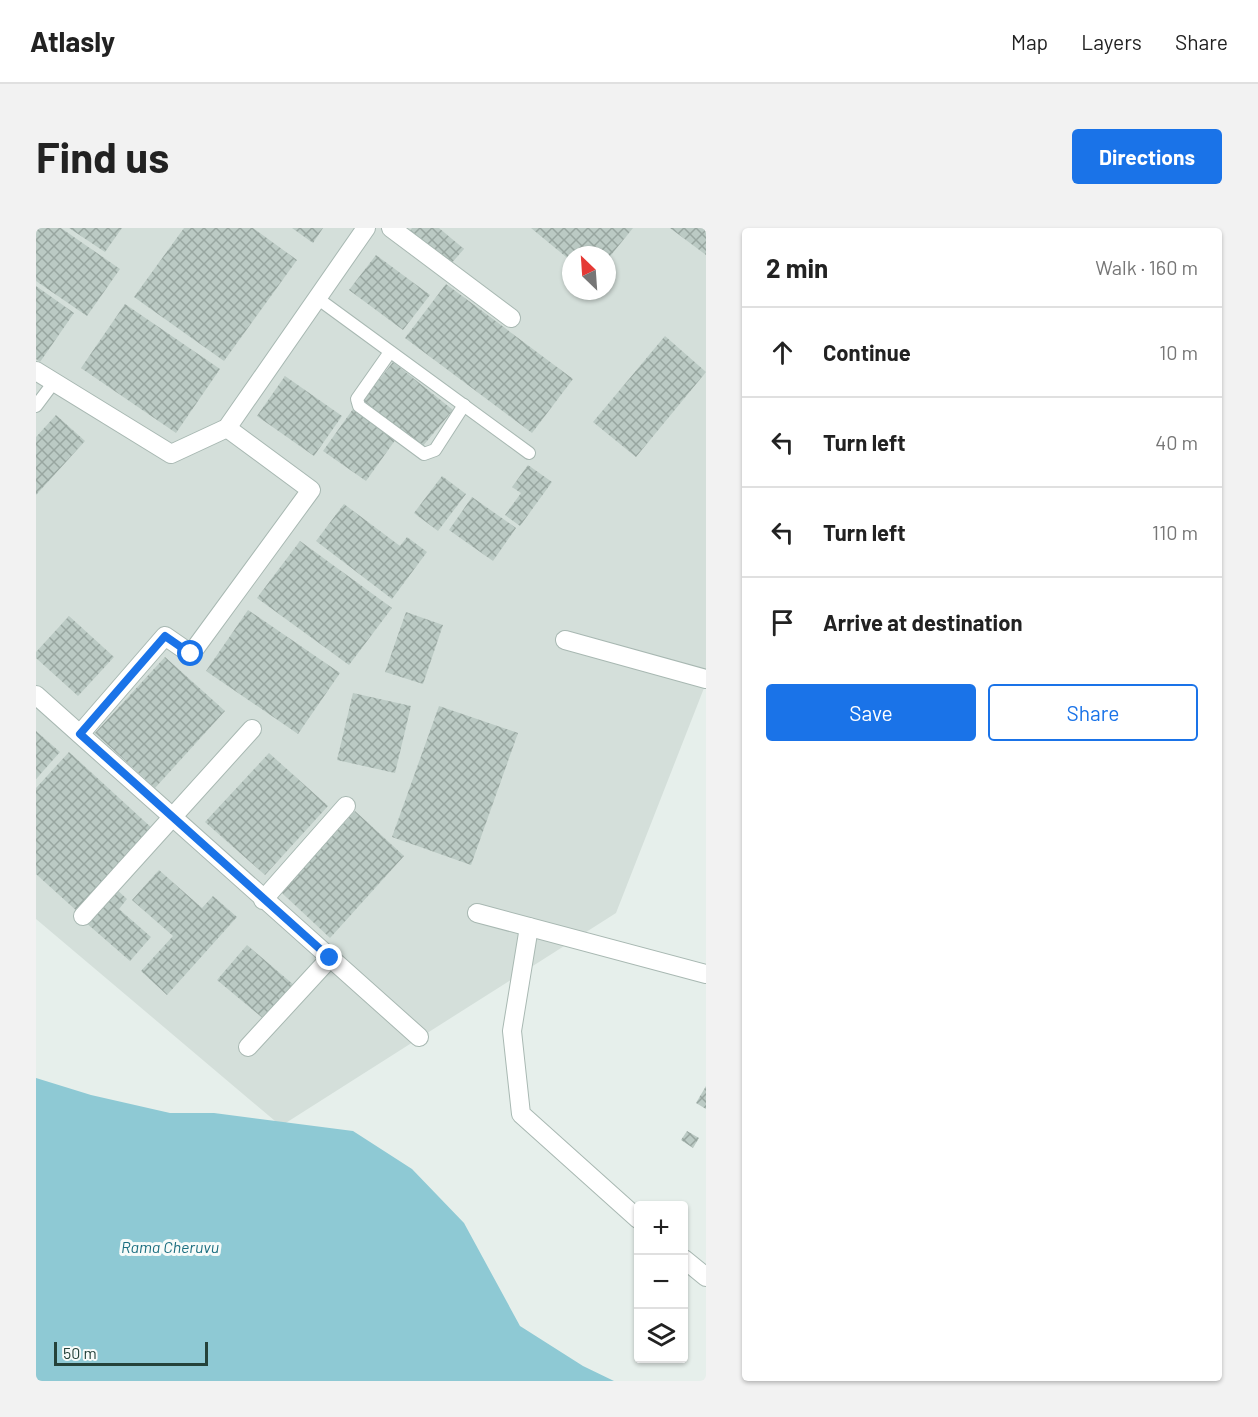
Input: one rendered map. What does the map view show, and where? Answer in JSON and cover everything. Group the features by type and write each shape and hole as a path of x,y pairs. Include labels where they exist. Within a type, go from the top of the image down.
{"street":[{"path":"36,371 171,454 227,428 366,228"},
{"path":"391,228 512,318"},
{"path":"80,734 165,636 191,654 311,490 227,428"},
{"path":"566,640 706,679"},
{"path":"36,695 171,818 419,1037"},
{"path":"83,916 252,729"},
{"path":"263,900 346,806"},
{"path":"477,913 706,974"},
{"path":"529,927 512,1031 521,1114 634,1215"},
{"path":"248,1047 330,958"},
{"path":"688,1262 706,1277"}],"lane":[{"path":"317,298 529,453"},
{"path":"390,352 357,399 359,406 424,454 435,450 464,405"},
{"path":"36,405 54,382"}],"shaded area":[{"path":"36,228 706,228 706,683 616,913 281,1126 36,919"}],"water":[{"name":"Rama Cheruvu","path":"36,1078 91,1095 170,1113 214,1113 353,1131 412,1169 464,1223 520,1326 583,1366 614,1381 36,1381"}],"building":[{"path":"36,228 61,228 120,269 87,316 36,281"},
{"path":"69,228 122,228 105,252"},
{"path":"184,228 253,228 297,260 224,361 134,297"},
{"path":"292,228 323,228 313,243"},
{"path":"412,228 439,228 464,249 449,266 408,233"},
{"path":"531,228 633,228 616,249 616,246 562,246 562,254"},
{"path":"670,228 706,228 706,255"},
{"path":"376,255 430,295 403,330 349,290"},
{"path":"446,284 573,379 532,433 405,338"},
{"path":"36,286 74,313 40,362 36,359"},
{"path":"125,304 220,369 176,433 81,368"},
{"path":"665,336 706,372 636,457 593,422"},
{"path":"393,362 453,410 422,447 363,400"},
{"path":"285,376 342,416 314,456 257,416"},
{"path":"353,409 396,439 366,481 323,451"},
{"path":"56,415 85,441 36,495 36,437"},
{"path":"528,465 552,482 520,526 505,515 521,493 512,487"},
{"path":"442,476 466,494 438,531 414,513"},
{"path":"472,497 516,528 493,561 449,530"},
{"path":"344,504 400,546 407,537 427,552 392,599 316,541"},
{"path":"300,541 392,608 349,665 257,598"},
{"path":"248,610 340,673 298,734 206,671"},
{"path":"406,612 443,625 423,684 385,672"},
{"path":"69,616 114,657 78,696 36,658 36,652"},
{"path":"165,657 225,711 155,788 95,733"},
{"path":"353,693 411,706 395,773 337,760"},
{"path":"439,706 518,733 471,865 392,837"},
{"path":"36,731 60,752 36,779"},
{"path":"69,752 154,830 79,913 36,874 36,788"},
{"path":"269,753 328,806 265,875 205,822"},
{"path":"355,811 404,856 330,938 281,892"},
{"path":"159,870 202,908 213,896 237,917 167,995 141,971 173,936 132,900"},
{"path":"114,887 127,899 119,909 151,937 130,961 84,921"},
{"path":"247,945 295,986 265,1020 217,980"},
{"path":"706,1086 706,1109 696,1103"},
{"path":"687,1131 699,1138 693,1148 681,1140"}],"route":[{"path":"191,654 165,636 80,734 171,818 330,958"}]}
